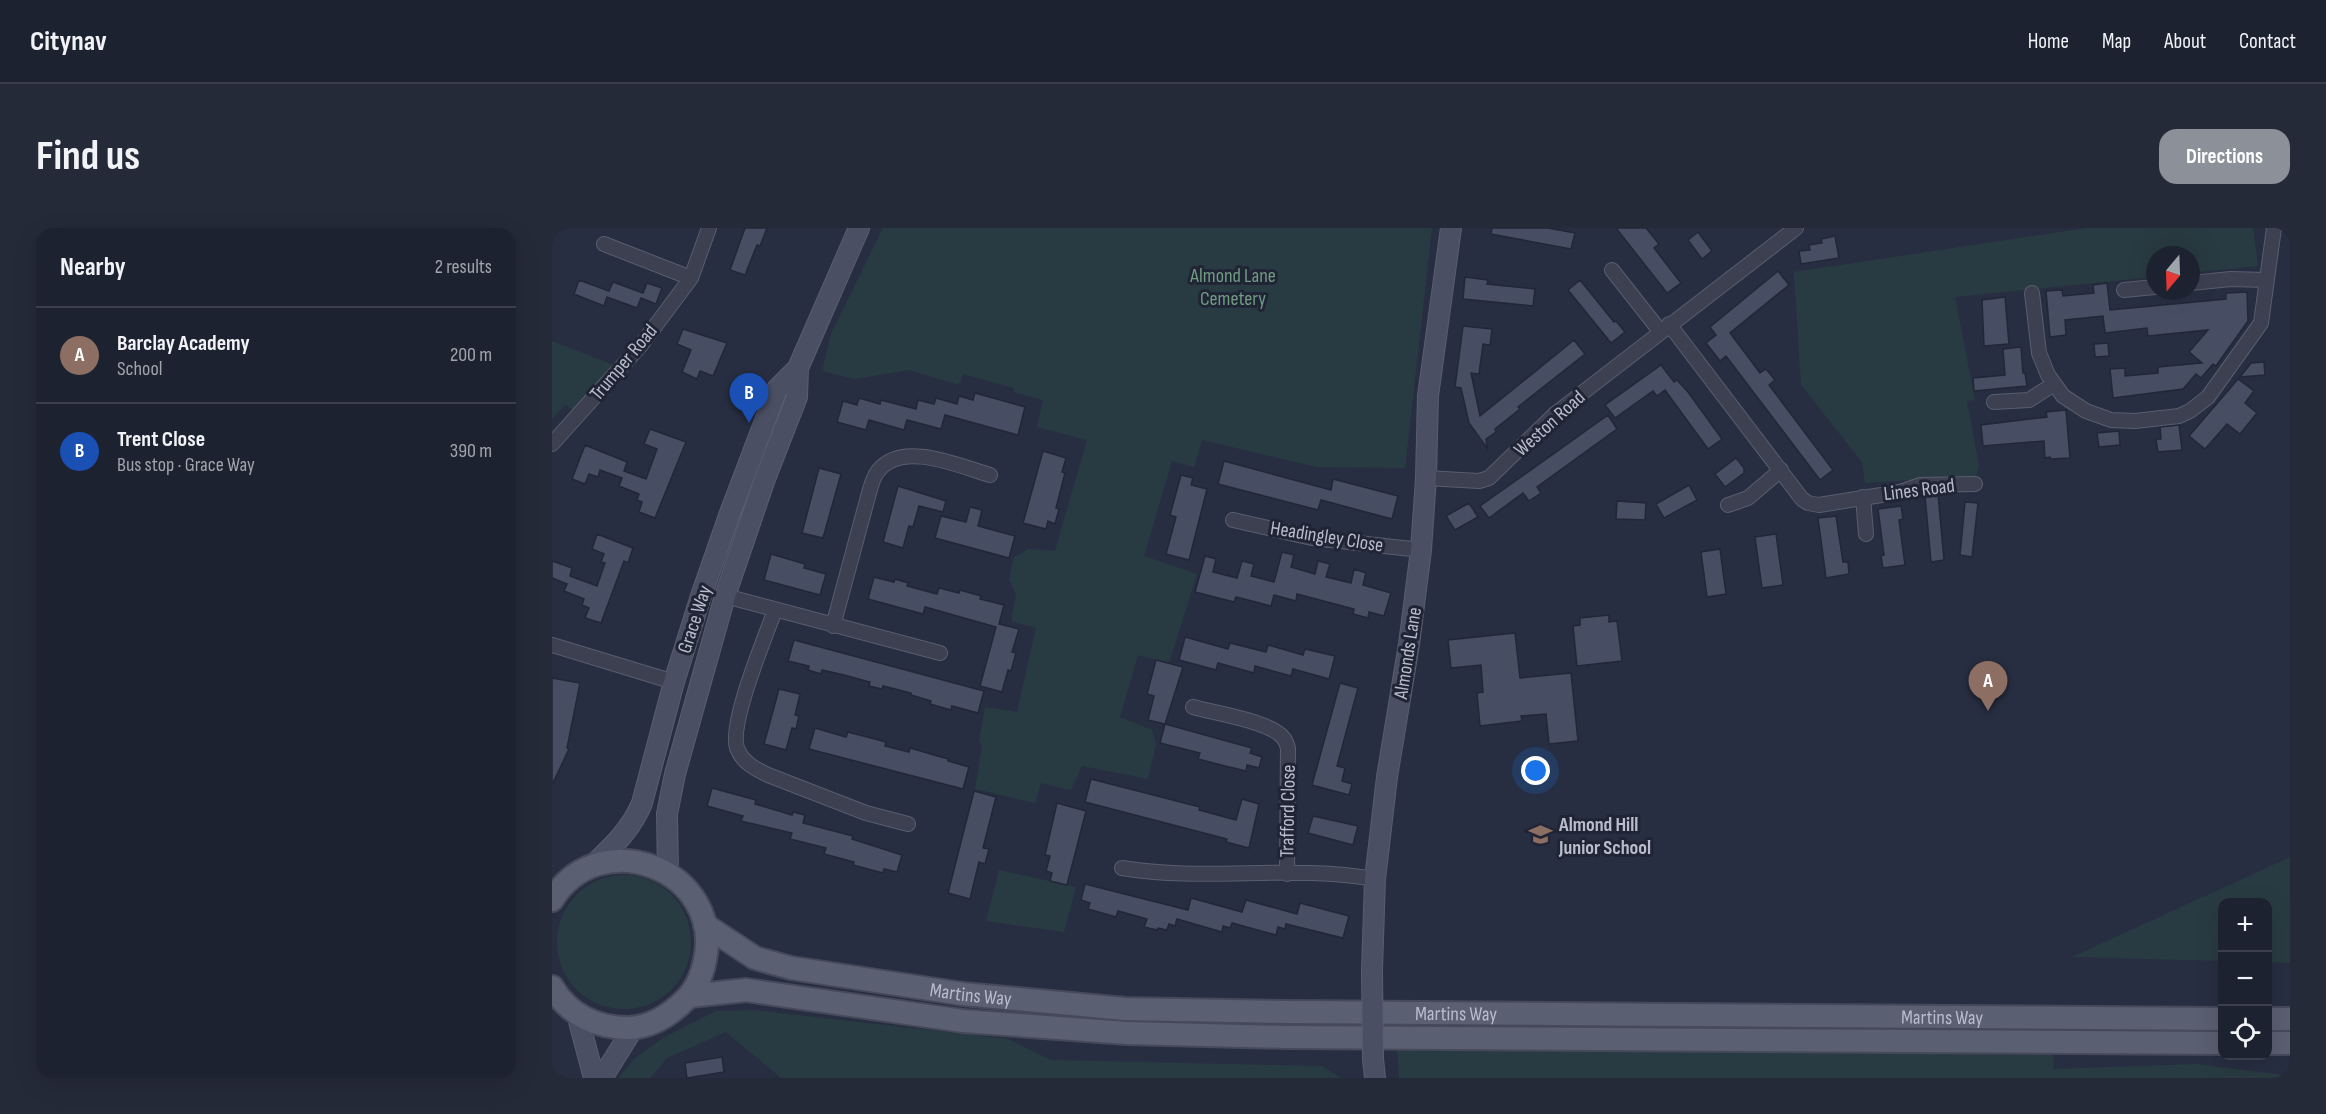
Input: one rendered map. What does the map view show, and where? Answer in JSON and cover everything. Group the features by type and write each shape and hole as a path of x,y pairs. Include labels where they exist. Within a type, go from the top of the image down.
{"main road":[{"path":"552,987 559,998 577,1014 605,1026 634,1028 655,1022 674,1011 690,996 702,974 707,950 705,925 697,904 685,887 668,873 650,864 630,860 610,861 591,867 573,877 554,895"},
{"name":"Martins Way","path":"705,925 755,958 791,968 963,994 1125,1009 2218,1018"},
{"path":"690,996 746,990 963,1021 1127,1033 1285,1037 2218,1043"},
{"path":"2272,1019 2290,1019"},
{"path":"2272,1043 2290,1043"}],"street":[{"name":"Trumper Road","path":"552,444 640,345 691,278 709,228"},
{"name":"Grace Way","path":"668,873 667,814 675,774 725,596 765,479 796,398 798,368 859,228"},
{"name":"Almonds Lane","path":"1374,1069 1372,970 1375,879 1387,777 1409,644 1421,550 1428,396 1451,228"},
{"name":"Weston Road","path":"1426,478 1479,481 1489,478 1555,414 1796,228"},
{"path":"2032,293 2039,353 2054,384 2063,396 2086,411 2111,420 2135,421 2179,416 2190,411 2208,397 2261,323 2274,228"},
{"path":"604,244 691,278"},
{"path":"1612,270 1665,328 1781,470 1748,498 1728,505"},
{"path":"2200,282 2231,279 2266,280"},
{"path":"2124,290 2146,288"},
{"name":"Grace Way","path":"591,867 623,836 635,820 651,773 675,682 708,575 777,389 798,368"},
{"path":"1994,402 2030,400 2054,384"},
{"path":"833,626 869,493 877,472 886,463 896,458 914,455 990,475"},
{"name":"Lines Road","path":"1781,470 1802,499 1819,505 1900,492 1927,484 1976,484"},
{"name":"Lines Road","path":"1863,497 1866,534"},
{"name":"Headingley Close","path":"1233,520 1312,538 1421,550"},
{"path":"725,596 940,653"},
{"path":"775,610 737,725 737,746 741,755 754,768 768,775 866,813 908,824"},
{"path":"552,645 675,682"},
{"name":"Trafford Close","path":"1193,707 1260,725 1275,731 1286,740 1288,748 1287,874"},
{"name":"Trafford Close","path":"1122,868 1183,875 1333,873 1375,879"},
{"path":"577,1014 594,1078"},
{"path":"602,1078 634,1028"}],"green space":[{"name":"Almond Lane Cemetery","path":"883,228 1432,228 1405,468 1317,467 1202,440 1194,467 1172,461 1144,556 1197,574 1169,663 1138,655 1120,717 1152,730 1156,744 1148,779 1082,766 1071,790 1041,783 1035,803 975,789 982,747 979,741 985,707 1017,712 1036,628 1011,621 1016,594 1009,580 1014,557 1029,549 1055,551 1087,440 1037,427 1043,400 1013,392 1014,388 963,374 959,385 909,370 855,379 822,371 831,334"},
{"path":"2086,228 2253,228 2258,266 2200,272 2200,246 2146,246 2146,278 1955,297 1975,400 1967,401 1979,466 1976,476 1865,483 1862,462 1801,385 1794,272"},
{"path":"552,341 616,366 575,413 566,404 552,419"},
{"path":"2290,857 2290,963 2272,962 2272,898 2218,898 2218,961 2072,957"},
{"path":"999,870 1076,887 1064,932 986,921"},
{"path":"624,875 650,880 671,895 686,916 691,942 686,968 671,989 650,1004 624,1009 598,1004 577,989 562,968 557,942 562,916 577,895 598,880"},
{"path":"754,1010 1008,1039 1051,1060 1322,1066 1341,1078 781,1078 726,1032 667,1058 650,1078 618,1078 635,1058 663,1038 716,1011"},
{"path":"1397,1044 2054,1047 2053,1069 2197,1064 2290,1076 2290,1078 1399,1078"}],"building":[{"path":"745,228 767,228 760,246 757,245 745,275 730,270"},
{"path":"1492,228 1548,228 1575,233 1571,249 1491,234"},
{"path":"1616,228 1646,228 1659,244 1654,248 1681,283 1667,293"},
{"path":"1698,232 1712,251 1702,259 1688,240"},
{"path":"1835,236 1839,258 1801,264 1799,251 1810,250 1809,245 1822,243 1821,239"},
{"path":"1778,271 1789,285 1730,333 1760,373 1766,369 1775,380 1769,385 1833,470 1820,480 1726,356 1720,361 1706,343 1716,335 1710,327"},
{"path":"1465,277 1488,280 1487,284 1535,289 1533,306 1463,299"},
{"path":"579,280 609,291 613,282 643,293 647,283 662,288 656,304 641,298 637,308 607,297 604,306 574,294"},
{"path":"1580,280 1625,332 1611,343 1568,290"},
{"path":"2107,283 2110,310 2226,299 2226,293 2247,292 2248,321 2216,366 2213,364 2201,378 2196,374 2183,389 2113,398 2110,369 2125,368 2125,376 2158,373 2158,367 2202,363 2189,352 2208,330 2148,336 2147,328 2105,333 2103,316 2065,320 2066,335 2050,337 2046,291 2062,290 2063,296 2094,293 2093,285"},
{"path":"2005,297 2009,344 1984,346 1982,300"},
{"path":"1463,326 1492,329 1490,345 1483,344 1479,374 1471,373 1480,416 1574,340 1585,354 1518,407 1520,409 1495,429 1496,432 1486,439 1487,448 1469,423 1461,388 1455,387"},
{"path":"683,329 727,343 713,376 700,371 697,379 682,372 691,350 677,344"},
{"path":"2108,343 2109,356 2095,357 2094,344"},
{"path":"2021,347 2023,373 2025,373 2027,386 1974,391 1973,378 2005,375 2003,349"},
{"path":"2264,362 2265,375 2240,377 2251,363"},
{"path":"1661,365 1674,382 1677,380 1688,392 1722,439 1708,449 1665,390 1657,396 1653,391 1615,418 1605,405"},
{"path":"2238,379 2254,391 2245,403 2257,413 2240,434 2227,424 2205,449 2189,436"},
{"path":"975,393 1025,407 1018,435 945,415 941,429 907,420 904,430 869,420 866,430 837,422 843,401 857,405 859,398 880,404 881,400 916,409 918,400 934,404 936,398 957,404 959,396 973,400"},
{"path":"2066,410 2070,458 2045,458 2044,441 1983,446 1981,425 2047,417 2046,412"},
{"path":"1608,415 1617,429 1537,487 1541,493 1529,501 1523,493 1489,518 1480,506"},
{"path":"2179,425 2182,450 2158,452 2156,439 2161,439 2160,427"},
{"path":"650,429 686,442 655,518 639,512 642,502 637,500 639,494 619,486 622,478 600,470 598,477 589,474 585,484 572,479 585,445 627,462 624,471 646,479 657,449 644,444"},
{"path":"2119,431 2120,445 2099,447 2097,433"},
{"path":"1043,451 1066,458 1055,524 1048,521 1046,529 1023,523"},
{"path":"1736,458 1744,468 1744,473 1725,487 1715,474"},
{"path":"1224,461 1331,490 1333,479 1398,496 1392,519 1321,500 1318,510 1218,484"},
{"path":"819,468 841,474 823,538 802,533"},
{"path":"1181,475 1193,478 1191,485 1207,489 1189,560 1166,554 1176,517 1170,515"},
{"path":"1689,485 1697,500 1664,518 1656,504"},
{"path":"898,486 946,501 943,512 919,506 913,527 909,526 903,548 883,542"},
{"path":"1938,494 1944,560 1931,562 1925,496"},
{"path":"1617,501 1646,503 1645,520 1616,519"},
{"path":"1965,502 1978,503 1972,557 1960,555"},
{"path":"1469,503 1478,517 1455,530 1446,516"},
{"path":"1901,506 1903,519 1899,520 1905,565 1883,568 1881,556 1884,555 1878,509"},
{"path":"970,507 982,510 978,526 1015,536 1009,558 935,538 941,516 966,522"},
{"path":"1836,516 1843,562 1848,562 1849,574 1826,578 1818,518"},
{"path":"597,534 633,548 628,563 624,561 601,623 585,618 589,608 582,605 584,599 564,591 567,584 552,578 552,561 572,568 570,576 597,586 605,563 601,562 604,554 592,549"},
{"path":"1776,534 1783,585 1762,588 1755,537"},
{"path":"1720,549 1726,594 1707,597 1701,552"},
{"path":"1282,552 1294,555 1291,567 1315,574 1318,561 1330,564 1326,577 1351,583 1354,569 1366,573 1363,585 1391,593 1384,616 1369,612 1368,618 1353,614 1354,609 1297,594 1296,601 1274,595 1271,606 1236,597 1234,602 1195,592 1205,556 1216,559 1213,572 1237,578 1242,561 1254,564 1251,576 1274,582"},
{"path":"771,554 805,564 804,568 826,574 820,595 764,580"},
{"path":"874,577 894,582 895,579 908,583 907,586 937,594 939,588 959,593 960,590 981,596 980,599 1004,605 999,624 1019,629 1012,652 1016,653 1002,692 980,686 996,627 925,607 923,614 868,599"},
{"path":"1609,615 1609,622 1617,621 1622,661 1577,666 1573,626 1580,625 1580,618"},
{"path":"1515,633 1520,678 1571,673 1578,741 1549,744 1546,714 1521,716 1522,721 1480,726 1477,693 1483,692 1481,665 1451,668 1448,640"},
{"path":"1185,637 1228,649 1230,643 1266,652 1268,645 1303,655 1305,649 1335,656 1329,679 1293,669 1291,676 1255,666 1254,673 1218,663 1216,670 1179,660"},
{"path":"794,640 984,691 978,713 952,706 951,710 930,704 931,701 911,695 911,693 883,686 882,689 869,686 870,682 844,675 822,670 821,674 808,670 809,666 788,661"},
{"path":"1156,660 1183,667 1165,724 1148,720 1154,696 1147,694"},
{"path":"552,678 580,683 567,748 569,749 552,785"},
{"path":"1340,683 1358,688 1337,766 1345,768 1342,781 1352,784 1349,795 1312,785"},
{"path":"779,689 800,694 795,715 799,716 796,729 792,728 786,750 764,744"},
{"path":"1165,724 1252,748 1250,753 1262,757 1259,768 1247,765 1246,771 1225,766 1198,759 1200,753 1160,743"},
{"path":"815,728 846,737 848,732 886,742 885,746 909,752 910,748 969,767 963,789 809,749"},
{"path":"1091,779 1200,807 1199,810 1236,820 1242,799 1259,804 1249,848 1226,842 1227,839 1085,802"},
{"path":"712,788 756,800 755,804 792,815 793,812 805,815 803,823 853,836 852,839 902,855 897,872 884,869 883,873 853,865 854,862 824,854 826,848 790,839 792,833 741,821 743,816 707,806"},
{"path":"974,791 996,797 983,848 989,849 985,864 979,862 970,899 948,893"},
{"path":"1057,803 1086,811 1067,885 1050,881 1052,873 1046,871 1050,856 1045,855"},
{"path":"1313,816 1358,826 1353,845 1308,833"},
{"path":"1085,884 1188,910 1191,898 1242,912 1246,900 1297,914 1300,903 1349,916 1343,938 1286,924 1285,929 1278,927 1276,935 1232,923 1230,928 1223,926 1222,932 1177,919 1175,926 1169,924 1167,930 1158,928 1157,930 1144,927 1147,919 1118,911 1116,917 1088,909 1090,903 1081,900"},
{"path":"722,1057 724,1072 687,1078 685,1063"}],"place":[{"name":"Trent Close","path":"749,423"},
{"name":"Barclay Academy","path":"1988,711"},
{"name":"Almond Hill Junior School","path":"1541,835"}]}
